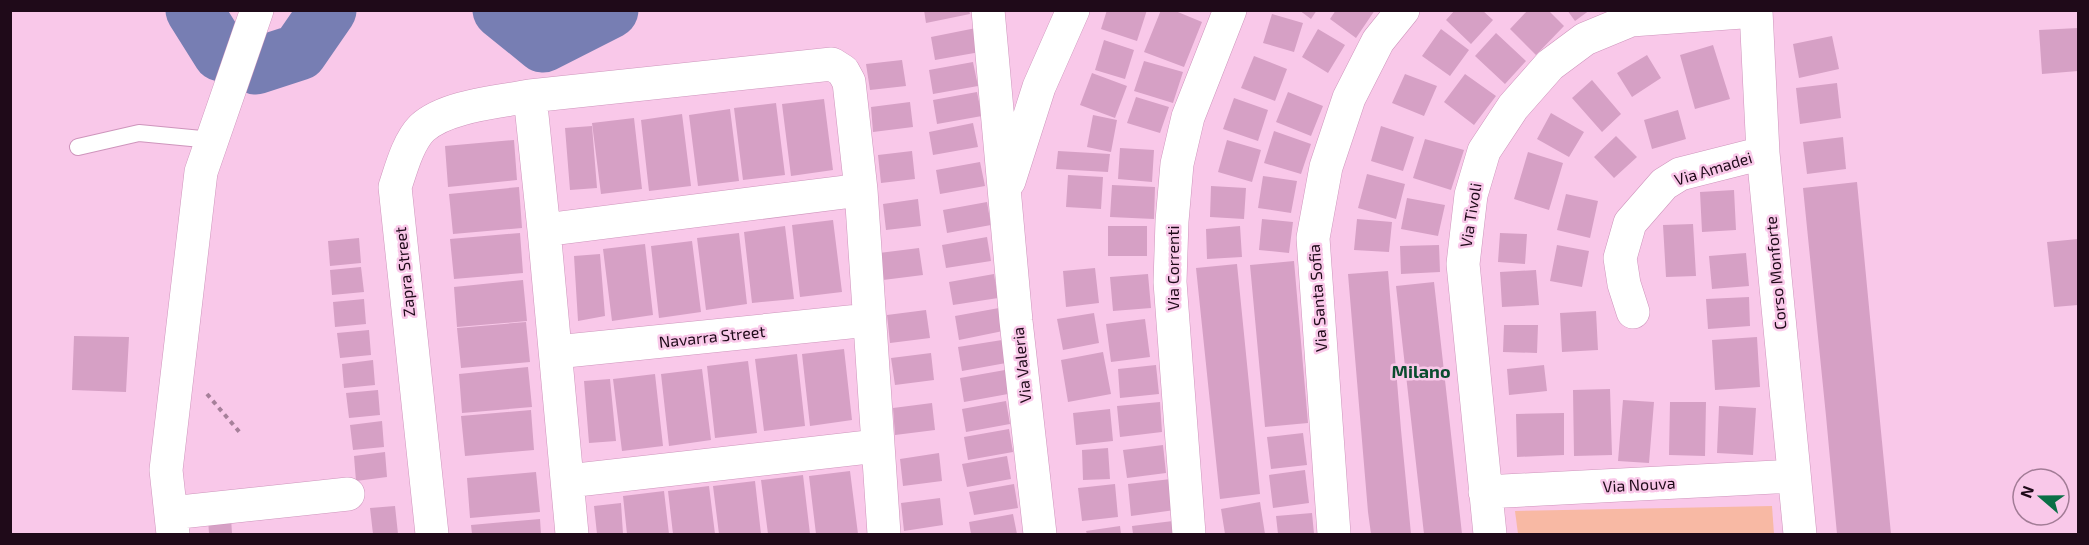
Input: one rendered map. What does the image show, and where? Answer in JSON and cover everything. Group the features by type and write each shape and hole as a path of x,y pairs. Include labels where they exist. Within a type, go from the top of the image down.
{"street":[{"path":"257,10 201,172 166,470 172,524 348,494"},
{"name":"Via Valeria","path":"988,10 1016,321 1040,534"},
{"name":"Via Valeria","path":"1005,195 1039,87 1073,10"},
{"name":"Via Correnti","path":"1189,534 1170,282 1172,221 1177,164 1188,117 1230,10"},
{"name":"Via Santa Sofia","path":"1334,534 1313,238 1326,167 1349,98 1377,41 1403,10"},
{"name":"Corso Monforte","path":"1756,10 1763,153 1800,534"},
{"name":"Via Tivoli","path":"1490,534 1463,264 1471,195 1484,152 1513,107 1550,65 1585,39 1631,20 1756,10"},
{"name":"Zapra Street","path":"432,534 395,188 405,155 422,128 446,113 530,96 832,64 843,71 849,82 861,189"},
{"path":"530,96 572,534"},
{"name":"Via Amadei","path":"1634,312 1624,284 1620,258 1630,223 1664,184 1680,174 1763,153"},
{"path":"544,230 861,189 884,534"},
{"name":"Navarra Street","path":"556,352 869,321"},
{"path":"568,481 877,446"},
{"name":"Via Nouva","path":"1485,492 1794,476"}],"lane":[{"path":"78,147 139,133 212,140"}],"path":[{"path":"179,361 242,435"}],"shaded area":[{"path":"1772,506 1774,534 1518,534 1515,511"}],"building":[{"path":"924,10 969,10 970,14 926,23"},
{"path":"1107,10 1147,10 1137,41 1101,29"},
{"path":"1161,10 1173,10 1202,22 1184,67 1144,52"},
{"path":"1299,10 1317,10 1311,19"},
{"path":"1336,10 1375,10 1356,38 1330,19"},
{"path":"1455,10 1482,10 1493,20 1471,44 1446,20"},
{"path":"1528,10 1548,10 1564,26 1536,55 1510,29"},
{"path":"1567,10 1590,10 1575,21"},
{"path":"1272,14 1303,23 1294,52 1263,43"},
{"path":"976,28 980,52 935,60 931,37"},
{"path":"2078,28 2078,71 2042,74 2039,30"},
{"path":"1318,29 1345,45 1328,73 1302,57"},
{"path":"1441,29 1469,50 1450,76 1422,56"},
{"path":"1496,33 1526,61 1505,84 1475,56"},
{"path":"1832,36 1839,69 1799,78 1793,44"},
{"path":"1104,40 1134,50 1125,79 1095,70"},
{"path":"1713,45 1730,99 1695,109 1680,55"},
{"path":"1647,55 1661,78 1632,97 1617,73"},
{"path":"1254,56 1287,69 1275,101 1241,88"},
{"path":"902,60 906,86 870,90 866,64"},
{"path":"1144,61 1183,72 1173,103 1134,91"},
{"path":"973,62 978,86 933,94 929,70"},
{"path":"1092,73 1127,86 1115,118 1080,105"},
{"path":"1405,74 1437,86 1424,116 1392,103"},
{"path":"1465,74 1496,96 1474,125 1444,102"},
{"path":"1592,80 1621,114 1602,132 1572,98"},
{"path":"1837,83 1841,118 1800,124 1796,88"},
{"path":"977,92 982,116 937,124 933,100"},
{"path":"1288,92 1323,106 1311,136 1276,122"},
{"path":"1136,97 1169,107 1160,133 1127,123"},
{"path":"1234,98 1268,110 1258,141 1223,129"},
{"path":"824,99 833,170 791,176 782,104"},
{"path":"910,102 913,127 873,132 871,107"},
{"path":"776,103 785,175 743,180 734,108"},
{"path":"730,109 739,181 698,186 689,115"},
{"path":"1678,110 1686,139 1652,149 1644,120"},
{"path":"1551,113 1584,132 1569,157 1537,139"},
{"path":"682,114 691,186 649,191 641,120"},
{"path":"1093,115 1117,120 1111,152 1087,147"},
{"path":"634,118 642,189 601,194 592,123"},
{"path":"973,123 978,147 933,155 929,132"},
{"path":"592,126 597,188 570,190 565,128"},
{"path":"1381,126 1414,137 1403,171 1371,161"},
{"path":"1274,131 1311,144 1301,174 1264,163"},
{"path":"1616,136 1637,157 1614,178 1594,157"},
{"path":"1843,137 1846,169 1807,174 1803,142"},
{"path":"1425,139 1464,150 1451,190 1413,178"},
{"path":"514,140 517,180 448,187 445,146"},
{"path":"1227,140 1261,150 1252,182 1218,172"},
{"path":"1120,148 1154,150 1152,182 1118,179"},
{"path":"912,151 915,179 881,183 878,155"},
{"path":"1058,151 1110,154 1108,172 1056,169"},
{"path":"1528,152 1563,163 1549,210 1514,199"},
{"path":"980,162 985,186 940,194 936,170"},
{"path":"1367,174 1405,184 1396,219 1358,208"},
{"path":"1068,175 1103,177 1101,209 1066,207"},
{"path":"1263,176 1297,181 1291,213 1258,208"},
{"path":"1857,182 1891,534 1837,534 1803,188"},
{"path":"1112,185 1155,187 1154,219 1110,217"},
{"path":"1211,186 1246,188 1244,219 1210,217"},
{"path":"519,187 522,228 453,234 449,194"},
{"path":"1734,190 1736,230 1702,232 1700,192"},
{"path":"1566,194 1598,201 1590,238 1557,230"},
{"path":"1407,198 1445,205 1438,236 1401,229"},
{"path":"918,199 921,226 886,230 883,204"},
{"path":"987,202 991,225 947,233 943,210"},
{"path":"1262,219 1293,222 1289,253 1259,250"},
{"path":"1357,219 1392,222 1389,252 1354,250"},
{"path":"833,220 842,292 800,297 792,225"},
{"path":"1693,224 1696,276 1666,277 1663,225"},
{"path":"785,226 794,299 752,303 744,232"},
{"path":"1108,226 1147,226 1147,256 1108,256"},
{"path":"1240,226 1242,257 1207,259 1206,229"},
{"path":"520,233 523,273 454,279 450,239"},
{"path":"739,233 747,304 706,310 697,238"},
{"path":"1500,233 1527,234 1525,264 1498,262"},
{"path":"987,237 991,261 946,268 942,245"},
{"path":"359,238 361,263 330,266 328,241"},
{"path":"2078,239 2078,305 2054,307 2047,242"},
{"path":"692,241 701,312 659,318 651,246"},
{"path":"645,244 653,315 612,321 603,249"},
{"path":"1439,245 1440,272 1401,274 1400,246"},
{"path":"1557,245 1589,251 1582,287 1550,281"},
{"path":"919,248 923,275 883,280 879,253"},
{"path":"1746,253 1749,286 1712,289 1709,256"},
{"path":"600,254 605,316 578,321 574,256"},
{"path":"1294,261 1308,423 1265,427 1250,265"},
{"path":"1237,264 1260,494 1220,499 1196,268"},
{"path":"361,267 364,292 332,295 330,270"},
{"path":"1095,268 1099,303 1066,307 1063,271"},
{"path":"1536,270 1539,305 1502,307 1500,272"},
{"path":"1388,271 1411,534 1371,534 1368,512 1348,274"},
{"path":"994,274 998,298 953,305 949,282"},
{"path":"1148,274 1151,308 1113,311 1110,277"},
{"path":"523,280 527,321 457,327 454,287"},
{"path":"1434,282 1462,534 1424,534 1396,286"},
{"path":"1749,297 1750,326 1708,329 1706,299"},
{"path":"364,299 366,324 335,327 333,302"},
{"path":"999,308 1003,331 959,340 955,316"},
{"path":"926,310 930,338 890,343 887,315"},
{"path":"1596,311 1598,350 1562,352 1560,313"},
{"path":"1094,313 1099,343 1063,350 1057,319"},
{"path":"1145,319 1150,357 1111,362 1106,324"},
{"path":"526,322 530,362 461,368 457,328"},
{"path":"1504,325 1538,325 1537,353 1503,352"},
{"path":"369,330 371,355 340,358 337,333"},
{"path":"74,336 129,337 126,392 72,390"},
{"path":"1757,337 1760,387 1715,390 1712,340"},
{"path":"1002,340 1006,363 962,371 958,347"},
{"path":"844,349 852,420 810,426 802,354"},
{"path":"1103,352 1111,394 1068,402 1061,360"},
{"path":"931,353 934,380 895,385 891,358"},
{"path":"797,354 805,426 764,431 755,359"},
{"path":"373,360 375,385 344,388 342,364"},
{"path":"748,361 757,433 715,438 707,366"},
{"path":"1156,365 1159,394 1120,398 1118,369"},
{"path":"1544,365 1547,391 1509,395 1507,369"},
{"path":"528,367 532,407 462,413 459,374"},
{"path":"702,369 711,440 669,446 661,374"},
{"path":"1005,370 1008,394 964,402 960,378"},
{"path":"655,374 663,446 622,451 613,379"},
{"path":"610,379 616,441 589,443 584,381"},
{"path":"1610,389 1612,455 1574,456 1573,390"},
{"path":"378,390 380,415 349,418 346,393"},
{"path":"1623,400 1654,402 1649,463 1618,461"},
{"path":"1006,401 1010,424 966,432 962,409"},
{"path":"1160,402 1162,432 1120,437 1117,406"},
{"path":"1670,402 1706,402 1705,456 1669,455"},
{"path":"932,403 935,430 895,435 893,408"},
{"path":"1719,406 1756,408 1753,455 1717,453"},
{"path":"1110,409 1113,441 1076,445 1073,413"},
{"path":"531,410 534,450 465,456 461,416"},
{"path":"1564,413 1564,455 1517,457 1516,414"},
{"path":"382,421 384,447 353,450 350,425"},
{"path":"1009,429 1013,452 968,460 964,437"},
{"path":"1303,433 1307,465 1271,469 1267,437"},
{"path":"1163,445 1166,473 1127,478 1123,450"},
{"path":"1108,448 1110,479 1083,480 1082,450"},
{"path":"385,452 387,477 356,481 354,456"},
{"path":"939,453 942,481 903,486 900,459"},
{"path":"1007,456 1011,479 967,487 962,464"},
{"path":"1305,470 1309,503 1273,508 1269,475"},
{"path":"850,471 858,534 816,534 809,476"},
{"path":"536,472 540,512 470,518 467,478"},
{"path":"803,475 810,534 768,534 761,480"},
{"path":"1171,479 1175,510 1131,516 1128,484"},
{"path":"755,481 761,534 719,534 713,486"},
{"path":"1014,484 1018,508 974,515 969,492"},
{"path":"1115,484 1118,517 1082,521 1078,488"},
{"path":"709,486 715,534 673,534 668,491"},
{"path":"664,491 669,534 627,534 623,496"},
{"path":"940,498 943,525 904,531 901,503"},
{"path":"1260,502 1265,534 1225,534 1221,509"},
{"path":"621,503 623,534 597,534 594,506"},
{"path":"395,506 398,534 373,534 370,508"},
{"path":"1312,513 1314,534 1278,534 1276,516"},
{"path":"1013,514 1017,534 971,534 969,522"},
{"path":"231,517 232,534 209,534 208,518"},
{"path":"540,519 541,534 472,534 471,525"},
{"path":"1173,521 1175,534 1133,534 1132,526"},
{"path":"1120,526 1121,534 1087,534 1086,531"}],"waterway":[{"path":"194,10 221,53"},
{"path":"256,66 299,52 328,10"},
{"path":"501,10 543,44 610,10"}],"district":[{"name":"Milano","path":"1421,371"}]}
